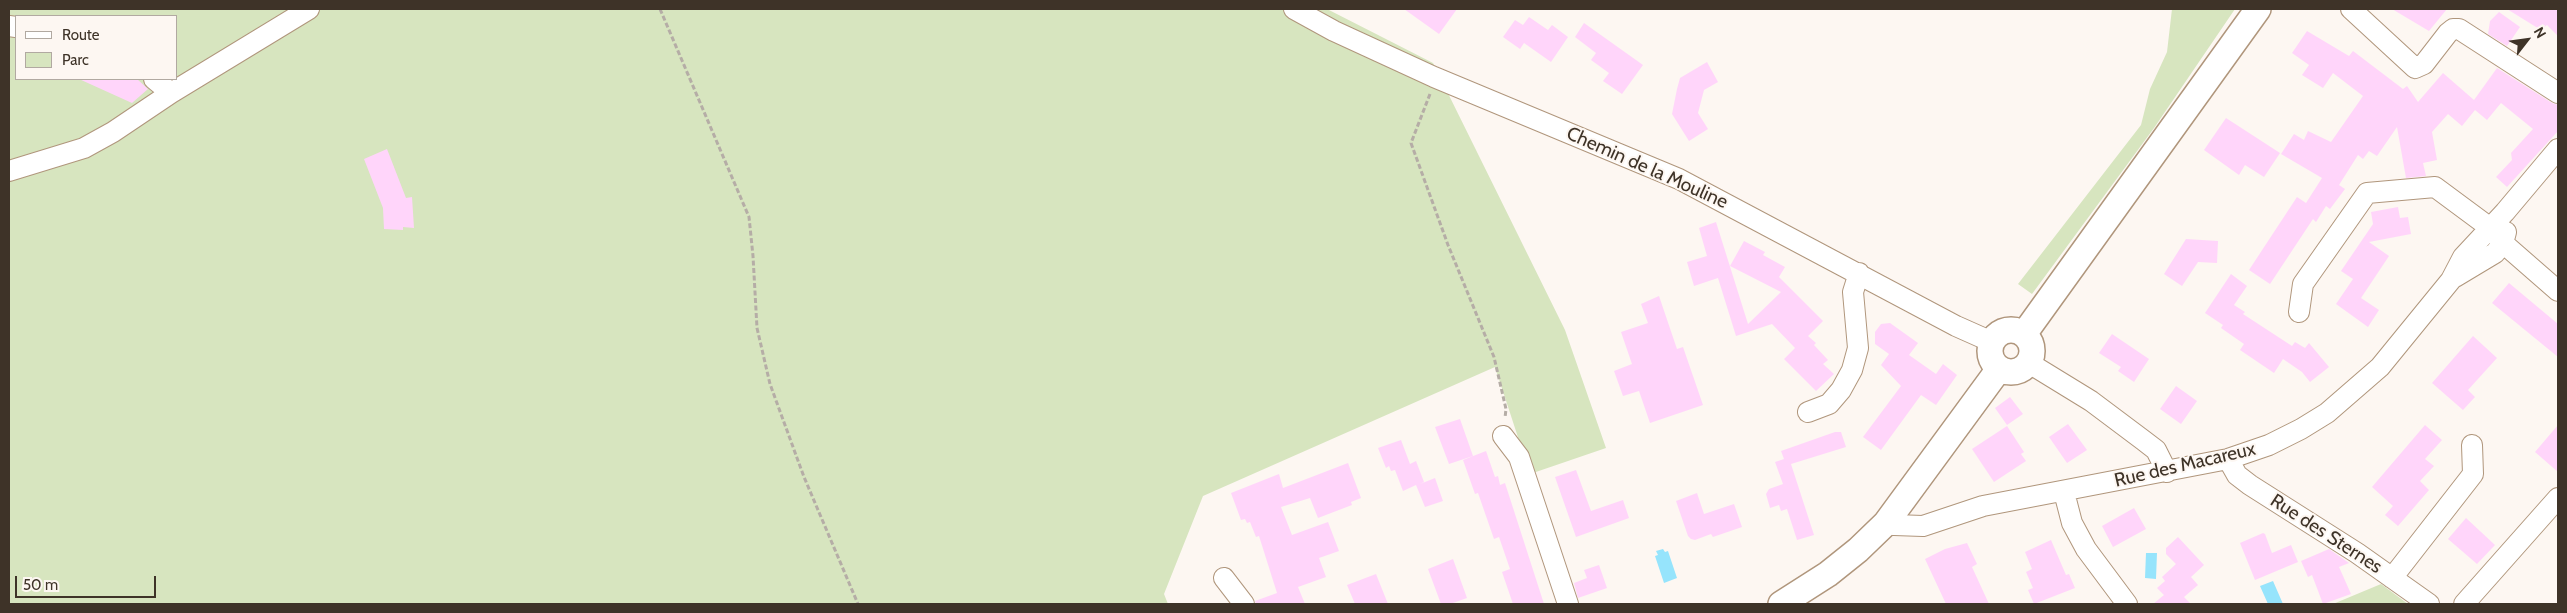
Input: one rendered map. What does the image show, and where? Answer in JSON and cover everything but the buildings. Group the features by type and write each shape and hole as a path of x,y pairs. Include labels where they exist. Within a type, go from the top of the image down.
{"main road":[{"path":"2024,334 2258,9"},
{"path":"2006,331 2019,331 2024,334 2032,345 2033,351 2029,363 2019,372 2005,372 1999,369 1991,357 1992,342 2000,333 2006,331"},
{"path":"1781,604 1828,574 1858,550 1886,523 1999,369"}],"street":[{"path":"9,171 84,148 113,132 171,93 309,9"},
{"name":"Chemin de la Mouline","path":"1294,9 1334,31 1434,77 1679,179 1956,326 1992,342"},
{"path":"2351,9 2416,68 2424,64 2448,33 2453,29 2459,29 2558,93"},
{"path":"155,80 171,93"},
{"name":"Rue des Macareux","path":"1886,523 1923,526 1983,506 2064,492 2228,459 2269,445 2327,413 2380,367 2451,280 2463,258 2558,149"},
{"path":"2298,312 2303,284 2366,193 2435,188 2489,227 2503,243 2558,291"},
{"path":"2503,243 2506,233 2505,212"},
{"name":"Rue des Macareux","path":"2451,280 2494,253 2503,243"},
{"path":"1808,412 1828,404 1841,390 1852,370 1858,348 1853,292 1859,273"},
{"path":"2029,363 2091,401 2156,450 2167,472"},
{"path":"1503,436 1519,457 1568,604"},
{"path":"2392,578 2473,474 2472,445"},
{"name":"Rue des Sternes","path":"2228,459 2237,475 2250,485 2429,604"},
{"path":"2064,492 2072,523 2086,549 2127,604"},
{"path":"2464,604 2558,498"},
{"path":"1224,578 1244,604"}],"path":[{"path":"660,9 749,217 754,256 757,328 770,384 804,477 858,604"},
{"path":"1434,77 1433,86 1411,143 1448,244 1494,357 1506,409 1503,436"}],"green space":[{"path":"9,9 1327,9 1433,63 1565,330 1606,448 1530,474 1495,367 1203,496 1164,594 1168,604 9,604"},
{"path":"2172,9 2235,9 2154,128 2032,294 2018,284 2141,125 2150,89 2167,52"},
{"path":"2381,584 2408,604 2333,604"}],"water":[{"path":"1663,549 1665,552 1668,551 1677,578 1664,583 1655,556 1658,555 1656,551"},
{"path":"2146,553 2157,553 2156,579 2145,578"},
{"path":"2273,581 2283,604 2268,604 2260,586"}]}
